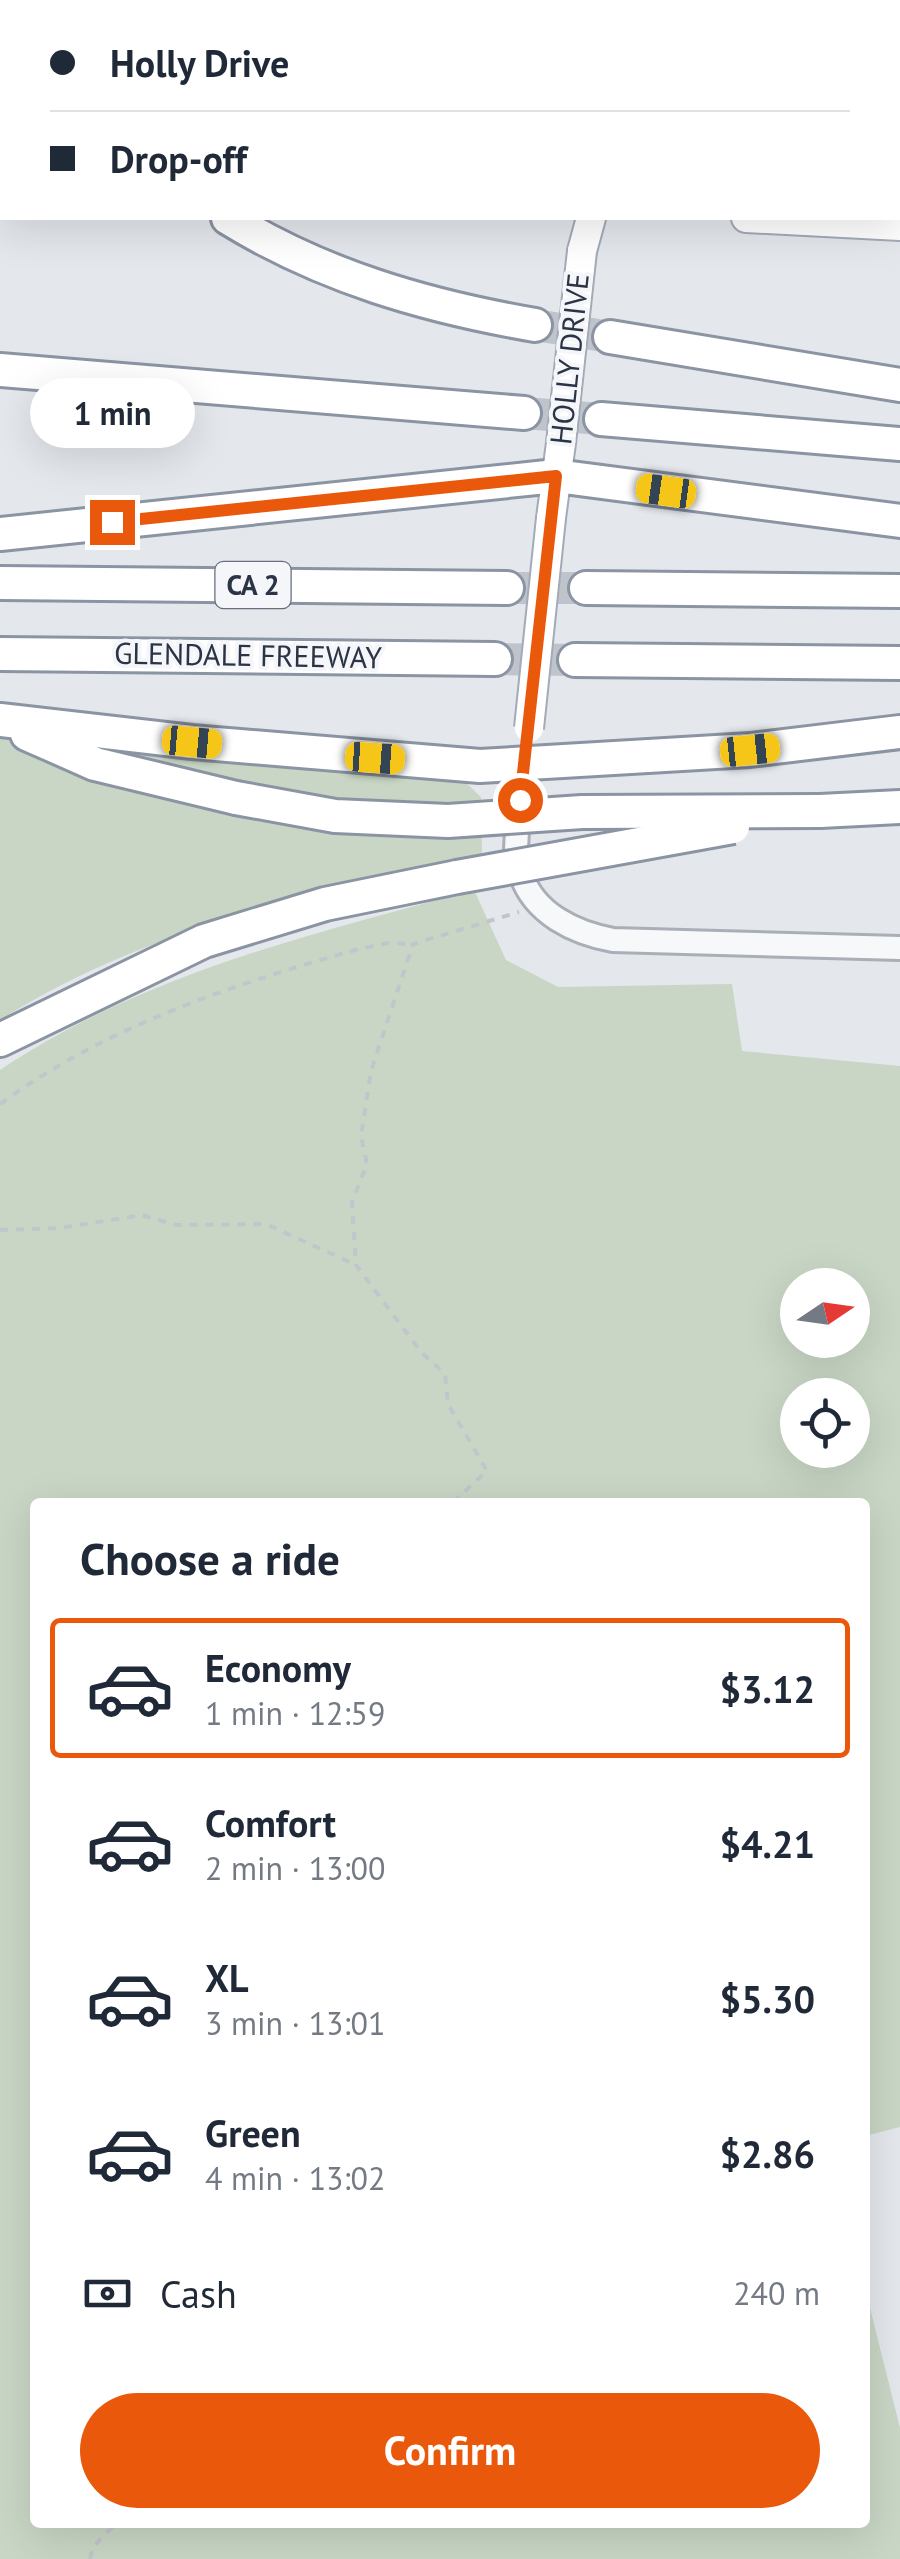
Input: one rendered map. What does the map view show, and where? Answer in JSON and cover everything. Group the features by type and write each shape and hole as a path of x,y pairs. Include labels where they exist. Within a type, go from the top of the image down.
{"highway":[{"path":"231,220 268,242 384,292 535,324"},
{"path":"610,338 900,385"},
{"path":"0,370 524,413"},
{"path":"601,419 900,444"},
{"path":"0,534 556,476 900,521"},
{"name":"CA 2","path":"0,583 507,588"},
{"path":"586,588 900,592"},
{"name":"GLENDALE FREEWAY","path":"0,654 495,659"},
{"path":"575,660 900,663"},
{"path":"0,720 210,744 480,766 750,750 900,732"},
{"path":"0,720 95,764 335,816 448,822 582,812 820,812 900,807"},
{"path":"0,1040 204,941 325,904 457,876 820,812"}],"main road":[{"name":"HOLLY DRIVE","path":"524,765 582,250 590,220"},
{"path":"784,220 900,226"}],"street":[{"name":"HOLLY DRIVE","path":"520,800 524,765"},
{"path":"521,874 526,888 540,904 582,934 614,940 900,948"}],"path":[{"path":"0,1104 86,1050 156,1014 355,950 388,943 413,944 540,904"},
{"path":"356,1264 352,1202 367,1164 361,1136 371,1071 413,944"},
{"path":"0,1230 60,1228 142,1215 176,1225 266,1224 356,1264 421,1352 445,1374 448,1404 487,1471 457,1498"},
{"path":"90,2559 92,2546 111,2528"}],"green space":[{"path":"0,729 464,781 481,797 482,855 295,899 173,937 55,988 0,1020"},
{"path":"474,890 506,960 558,987 732,984 742,1051 900,1066 900,2127 870,2135 870,1498 30,1498 30,2528 870,2528 870,2308 900,2428 900,2559 0,2559 0,1070 111,1008 229,961"}],"tunnel":[{"path":"535,325 610,337"},
{"path":"524,413 601,419"},
{"path":"507,588 586,588"},
{"path":"495,659 575,660"}],"route":[{"path":"112,522 556,476 520,800"}]}
